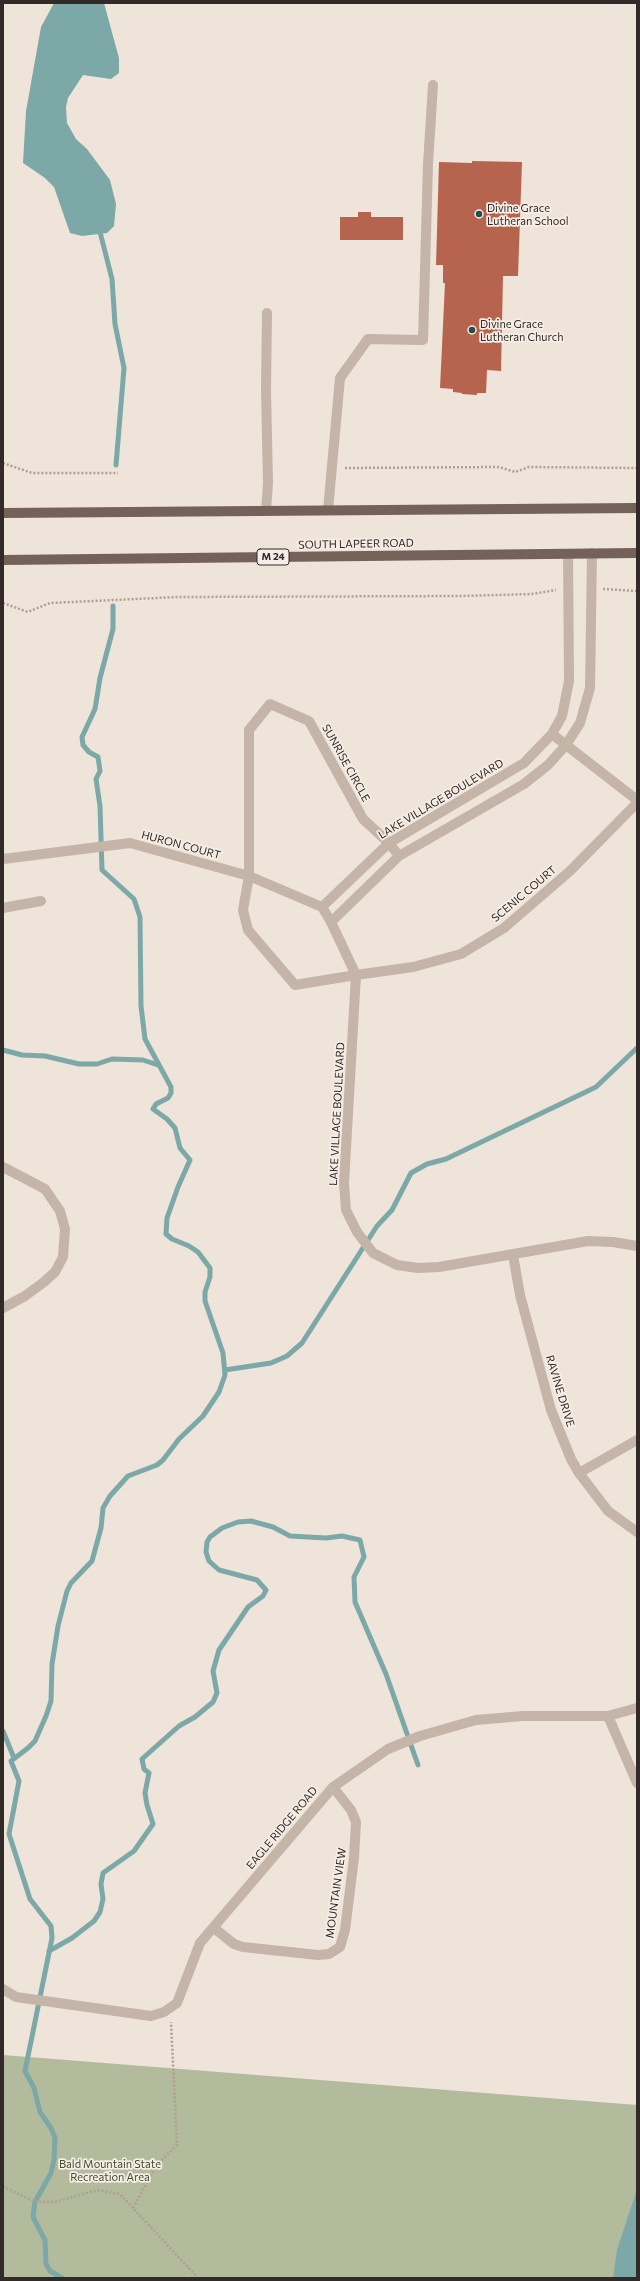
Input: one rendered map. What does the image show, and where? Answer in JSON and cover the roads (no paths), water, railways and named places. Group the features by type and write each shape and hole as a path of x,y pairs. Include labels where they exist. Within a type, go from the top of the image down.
{"main road":[{"path":"3,513 637,508"},
{"name":"SOUTH LAPEER ROAD","path":"3,560 637,553"}],"street":[{"path":"328,510 340,378 368,339 423,340 428,164 433,84"},
{"path":"266,511 268,483 266,390 268,313"},
{"name":"LAKE VILLAGE BOULEVARD","path":"568,554 569,681 562,716 552,734 524,763 389,843 322,907 331,922 356,975 344,1183 346,1210 357,1232 373,1253 397,1265 418,1268 439,1267 581,1242 613,1242 637,1246"},
{"path":"331,922 399,856 524,784 548,765 566,745 580,723 590,688 592,554"},
{"name":"SUNRISE CIRCLE","path":"249,876 249,730 270,704 309,721 363,819 389,843 399,856"},
{"path":"552,734 637,801"},
{"name":"SCENIC COURT","path":"249,876 243,910 248,930 295,985 413,967 460,954 504,928 570,871 637,801"},
{"name":"HURON COURT","path":"3,860 130,843 249,876 322,907"},
{"path":"3,908 41,901"},
{"path":"3,1167 45,1189 60,1211 65,1229 63,1256 55,1272 32,1292 3,1308"},
{"name":"RAVINE DRIVE","path":"513,1254 520,1295 551,1410 579,1473 608,1511 637,1532"},
{"path":"579,1473 637,1440"},
{"name":"EAGLE RIDGE ROAD","path":"3,1989 16,1997 151,2016 177,2003 200,1943 333,1787 388,1750 420,1736 476,1720 523,1716 608,1716 637,1708"},
{"path":"608,1716 637,1783"},
{"name":"MOUNTAIN VIEW","path":"214,1928 234,1944 243,1947 318,1954 329,1954 340,1947 345,1930 353,1865 356,1822 351,1810 333,1787"}],"water":[{"path":"54,3 104,3 119,58 119,73 111,79 83,75 68,98 66,107 67,123 76,139 87,149 110,180 116,204 114,226 107,233 82,236 70,233 54,187 45,178 23,163 26,111 41,27"},
{"path":"637,2189 637,2278 613,2278 617,2250"}],"waterway":[{"path":"99,228 112,279 115,324 124,368 116,465"},
{"path":"62,2278 50,2271 46,2264 45,2240 33,2217 35,2202 51,2173 54,2160 55,2138 51,2128 40,2112 34,2088 25,2071 52,1938 51,1926 30,1899 9,1834 19,1781 11,1761 35,1741 46,1716 51,1701 52,1664 58,1626 67,1591 71,1583 92,1561 101,1528 103,1508 110,1496 128,1476 157,1465 163,1460 179,1439 203,1416 219,1392 225,1375 223,1353 205,1301 205,1292 210,1277 210,1268 198,1252 189,1246 172,1239 166,1234 167,1218 178,1187 190,1160 180,1148 175,1128 167,1119 153,1109 156,1104 168,1098 171,1093 171,1087 145,1039 141,1006 140,917 134,899 102,870 100,806 96,779 100,771 98,757 89,752 83,745 82,737 95,709 100,678 113,629 113,606"},
{"path":"225,1370 271,1363 287,1356 302,1343 377,1226 392,1210 411,1173 427,1164 446,1159 596,1087 637,1048"},
{"path":"3,1050 22,1055 45,1056 79,1064 97,1064 112,1059 143,1060 158,1065"},
{"path":"49,1951 72,1938 94,1921 100,1912 103,1899 101,1884 103,1873 134,1851 153,1824 145,1793 149,1773 144,1769 142,1759 179,1726 195,1717 213,1702 217,1693 213,1671 219,1650 248,1607 263,1596 266,1590 257,1580 219,1570 209,1561 206,1552 207,1542 210,1537 222,1528 238,1522 251,1521 273,1527 290,1536 326,1538 342,1536 360,1540 364,1557 354,1577 355,1602 386,1674 418,1765"},
{"path":"3,1731 14,1758"}],"place":[{"name":"Divine Grace Lutheran School","path":"479,214"},
{"name":"Divine Grace Lutheran Church","path":"472,330"}],"park label":[{"name":"Bald Mountain State Recreation Area","path":"110,2170"}]}
